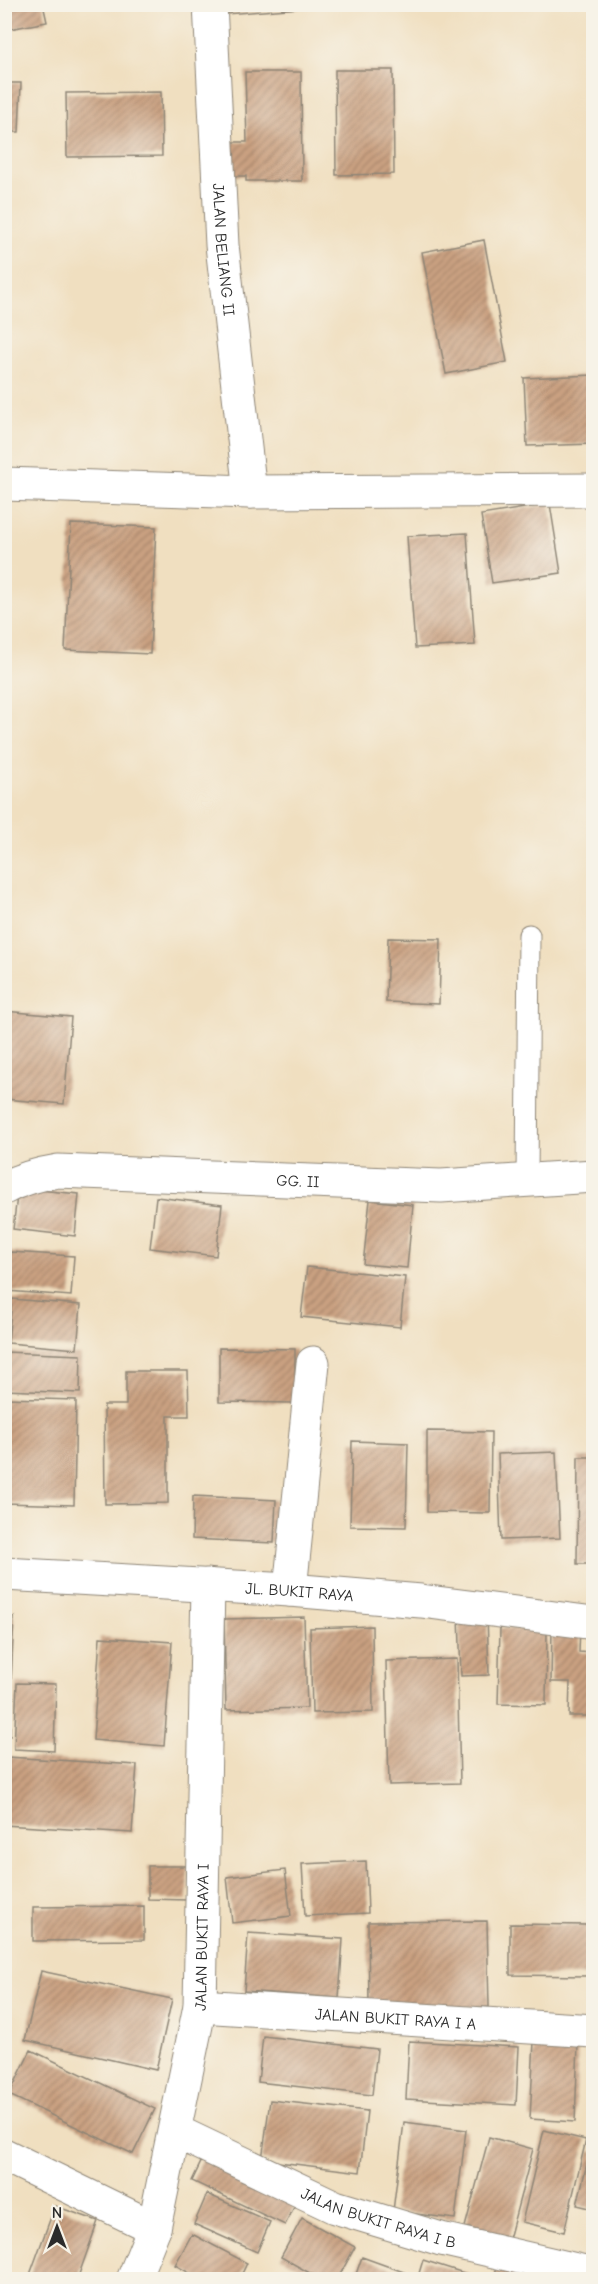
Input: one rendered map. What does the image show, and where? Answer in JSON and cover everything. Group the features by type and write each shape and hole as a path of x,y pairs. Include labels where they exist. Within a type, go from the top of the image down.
{"street":[{"name":"JALAN BELIANG II","path":"210,4 222,245 250,492"},
{"path":"4,484 250,492 594,490"},
{"name":"GG. II","path":"4,1188 18,1180 37,1174 58,1172 441,1186 594,1176"},
{"path":"290,1590 313,1363"},
{"name":"JL. BUKIT RAYA","path":"4,1574 290,1590 421,1600 594,1623"},
{"name":"JALAN BUKIT RAYA I","path":"133,2280 154,2229 200,2006 208,1586"},
{"name":"JALAN BUKIT RAYA I A","path":"200,2006 594,2031"},
{"name":"JALAN BUKIT RAYA I B","path":"175,2132 335,2207 441,2239 594,2274"},
{"path":"4,2155 154,2229"}],"lane":[{"path":"527,1180 529,935"}],"building":[{"path":"4,4 43,4 47,22 4,30"},
{"path":"225,4 313,4 313,7 226,14"},
{"path":"335,70 393,70 394,174 336,175"},
{"path":"245,72 301,72 302,181 246,181 246,176 228,176 227,142 247,142"},
{"path":"4,83 21,83 19,132 4,132"},
{"path":"161,92 162,156 67,157 66,93"},
{"path":"484,240 507,362 446,374 422,252"},
{"path":"594,375 594,444 527,446 524,378"},
{"path":"550,504 561,573 492,583 481,515"},
{"path":"71,524 156,527 150,654 65,650"},
{"path":"467,533 475,645 415,648 407,536"},
{"path":"388,938 441,939 439,1004 386,1002"},
{"path":"4,1011 71,1017 64,1104 4,1099"},
{"path":"18,1188 79,1194 75,1236 13,1229"},
{"path":"156,1197 222,1205 216,1256 150,1248"},
{"path":"370,1200 413,1205 407,1268 363,1264"},
{"path":"10,1252 74,1256 71,1296 7,1291"},
{"path":"307,1267 405,1277 400,1327 301,1317"},
{"path":"12,1299 81,1305 77,1349 8,1343"},
{"path":"219,1348 295,1349 295,1403 219,1402"},
{"path":"4,1352 81,1355 80,1393 4,1390"},
{"path":"126,1371 188,1371 189,1416 168,1416 168,1503 105,1504 104,1405 126,1405"},
{"path":"4,1398 76,1400 74,1505 4,1503"},
{"path":"427,1431 491,1432 490,1513 427,1512"},
{"path":"352,1441 408,1443 406,1527 350,1526"},
{"path":"556,1452 560,1538 501,1540 498,1454"},
{"path":"578,1457 594,1457 594,1564 577,1564"},
{"path":"193,1496 276,1500 274,1543 192,1539"},
{"path":"487,1614 489,1675 461,1676 459,1616"},
{"path":"4,1616 14,1617 11,1682 4,1682"},
{"path":"304,1617 307,1708 226,1710 224,1619"},
{"path":"372,1626 373,1712 312,1713 310,1628"},
{"path":"552,1626 580,1627 579,1652 594,1653 594,1716 569,1716 570,1682 551,1682"},
{"path":"500,1628 547,1629 546,1705 498,1704"},
{"path":"100,1637 172,1642 164,1746 93,1740"},
{"path":"457,1659 460,1783 389,1785 386,1661"},
{"path":"17,1683 56,1684 54,1751 14,1749"},
{"path":"4,1691 10,1692 10,1736 4,1736"},
{"path":"7,1757 137,1765 132,1833 4,1825"},
{"path":"366,1861 368,1913 305,1916 302,1864"},
{"path":"148,1866 188,1866 187,1900 148,1899"},
{"path":"285,1870 291,1916 232,1923 227,1877"},
{"path":"144,1906 144,1940 33,1941 33,1907"},
{"path":"487,1921 489,2007 369,2009 368,1922"},
{"path":"510,1924 588,1925 587,1976 510,1975"},
{"path":"248,1933 343,1939 339,1998 244,1991"},
{"path":"41,1971 172,1999 156,2070 25,2040"},
{"path":"263,2036 377,2049 372,2095 258,2082"},
{"path":"409,2041 519,2047 516,2105 406,2099"},
{"path":"534,2041 578,2043 575,2122 530,2119"},
{"path":"31,2050 155,2109 133,2154 9,2095"},
{"path":"270,2100 367,2111 360,2172 262,2160"},
{"path":"404,2122 466,2130 455,2219 393,2211"},
{"path":"544,2130 586,2140 564,2232 522,2222"},
{"path":"489,2137 533,2149 509,2239 465,2227"},
{"path":"590,2151 594,2152 594,2209 577,2205"},
{"path":"204,2156 297,2201 285,2225 192,2181"},
{"path":"207,2194 270,2222 257,2252 194,2224"},
{"path":"55,2206 98,2221 77,2280 28,2280"},
{"path":"302,2218 355,2247 337,2280 322,2280 281,2257"},
{"path":"192,2234 247,2263 239,2280 202,2280 175,2265"},
{"path":"362,2257 412,2275 411,2280 354,2280"},
{"path":"423,2260 483,2279 483,2280 417,2280"},
{"path":"498,2264 542,2279 542,2280 493,2280"}]}
